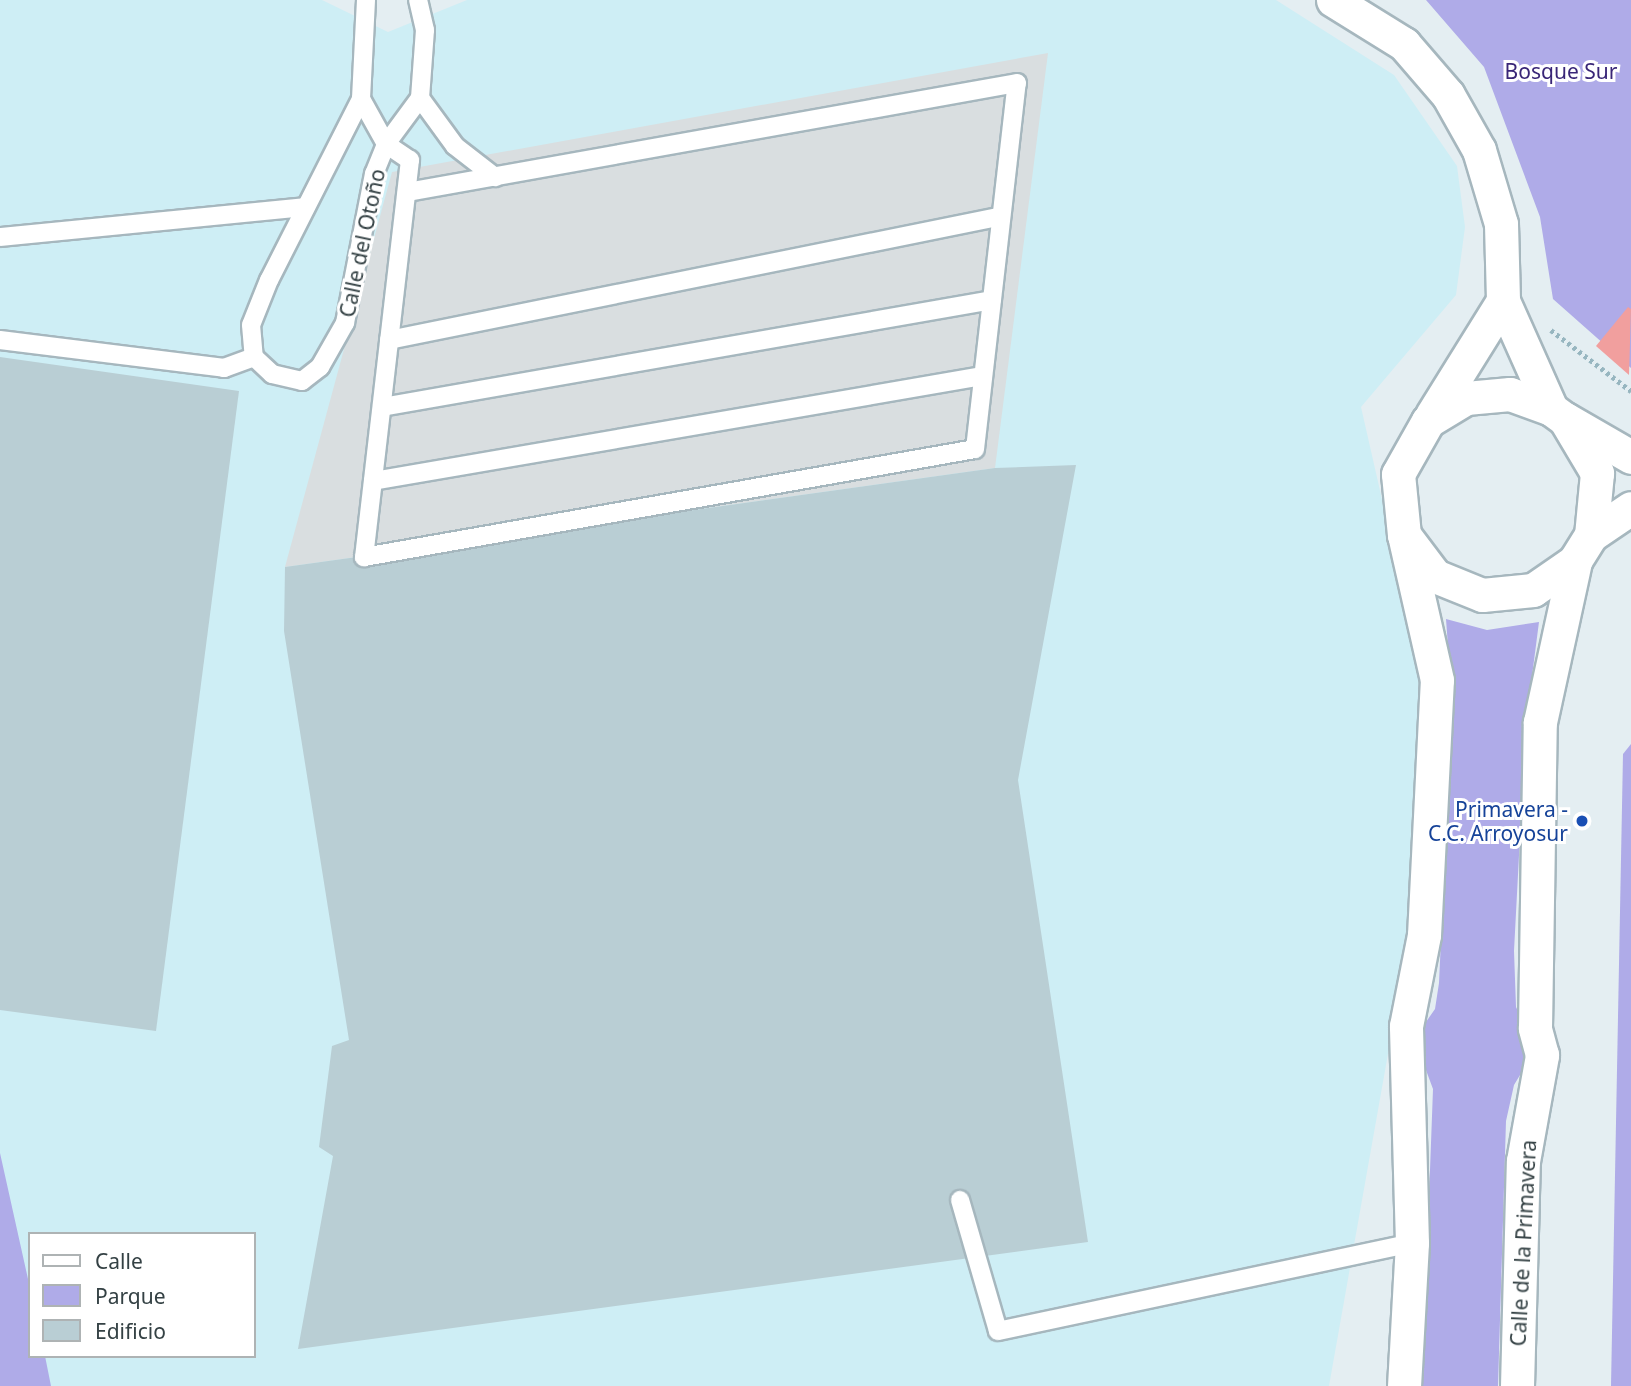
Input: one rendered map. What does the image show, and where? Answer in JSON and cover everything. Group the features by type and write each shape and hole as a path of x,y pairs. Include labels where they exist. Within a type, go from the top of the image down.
{"street":[{"path":"1334,0 1404,44 1448,95 1479,150 1501,224 1503,302 1558,414 1597,473 1583,548"},
{"path":"1404,1386 1412,1244 1406,1026 1424,935 1437,680 1404,535 1398,474 1503,302"},
{"path":"1428,421 1466,398 1510,394 1558,414 1631,457"},
{"path":"1404,535 1435,576 1482,596 1533,590 1631,508"},
{"name":"Calle de la Primavera","path":"1517,1386 1522,1161 1542,1055 1535,1028 1540,722 1583,548"}],"lane":[{"path":"0,340 224,368 254,357 251,325 360,99 366,0"},
{"path":"418,0 425,30 420,97 455,146 495,177"},
{"path":"360,99 386,144 410,160 364,557 975,449 992,300 998,217 1017,83 407,192"},
{"name":"Calle del Otoño","path":"254,357 272,374 302,381 320,367 345,323 374,174 386,144 420,97"},
{"path":"0,237 306,207"},
{"path":"389,340 998,217"},
{"path":"382,407 992,300"},
{"path":"373,481 983,376"},
{"path":"960,1200 998,1331 1412,1244"}],"path":[{"path":"1549,328 1630,389"}],"shaded area":[{"path":"0,0 322,0 388,32 467,0 1276,0 1394,75 1457,166 1465,227 1456,295 1361,407 1424,684 1413,913 1329,1386 0,1386"},
{"path":"1048,53 995,468 285,567 392,172"},
{"path":"1628,307 1631,309 1629,375 1596,346"}],"green space":[{"name":"Bosque Sur","path":"1426,0 1631,0 1631,368 1553,299 1540,217 1484,67"},
{"path":"1446,619 1487,630 1539,622 1526,722 1514,951 1516,1007 1526,1028 1526,1065 1514,1085 1506,1121 1498,1386 1422,1386 1433,1089 1420,1054 1419,1032 1435,1009 1439,983 1452,702"},
{"path":"1631,744 1631,1386 1611,1386 1623,754"},
{"path":"0,1153 28,1279 28,1358 45,1358 51,1386 0,1386"}],"building":[{"path":"0,357 239,391 156,1031 0,1010"},
{"path":"1076,465 1018,780 1088,1242 298,1349 333,1156 319,1147 332,1046 349,1040 284,631 285,567 995,468"}],"place":[{"name":"Primavera - C.C. Arroyosur","path":"1582,821"}]}
